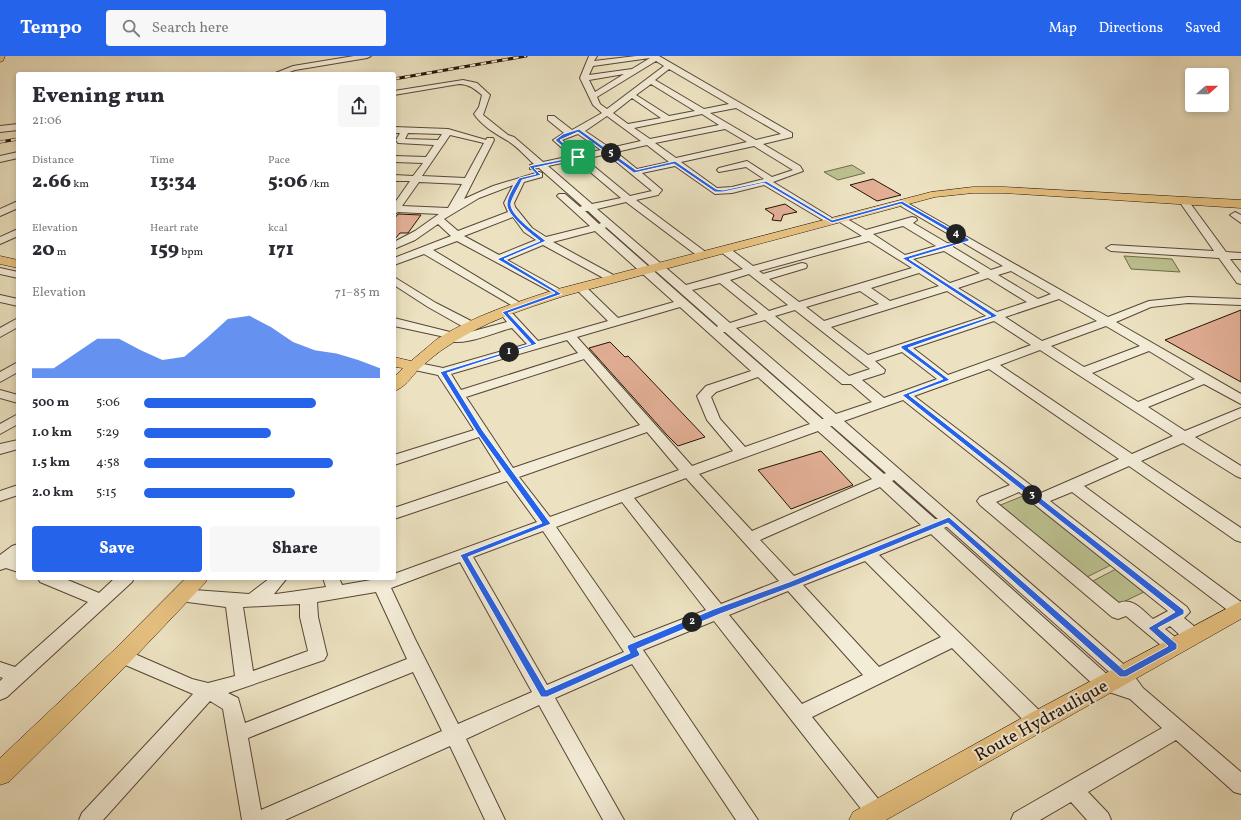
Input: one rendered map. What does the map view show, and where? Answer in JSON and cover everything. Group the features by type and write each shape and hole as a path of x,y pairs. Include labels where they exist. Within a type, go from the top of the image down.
{"main road":[{"path":"396,384 414,366 451,337 471,326 518,306 613,279 935,194 973,190 1184,201 1239,213"},
{"path":"0,260 16,264"},
{"path":"396,362 414,366"},
{"path":"0,774 122,656 196,580"},
{"name":"Route Hydraulique","path":"869,816 1240,609"}],"street":[{"path":"282,72 293,68 314,56"},
{"path":"342,60 349,56"},
{"path":"293,68 367,56"},
{"path":"635,172 675,162 754,144 789,135 652,56 592,60 584,78 597,106 606,113 649,143 675,162 715,191 723,191 768,181 798,170 754,144 676,95 650,80"},
{"path":"592,97 656,58"},
{"path":"669,66 606,113 557,140 628,199 704,256"},
{"path":"584,78 637,70"},
{"path":"396,93 453,82 469,82 486,95 483,107 478,114 480,117 507,139 536,169 584,209 646,271 759,372 896,473 949,520 1114,679"},
{"path":"676,95 709,89"},
{"path":"630,94 667,118"},
{"path":"626,127 736,105"},
{"path":"551,118 609,151 657,192 584,209"},
{"path":"396,245 439,220 452,209 482,193 521,179 536,169 578,157 725,126"},
{"path":"0,129 16,127"},
{"path":"396,130 448,132 486,141"},
{"path":"406,130 400,140 401,141 441,142 507,139"},
{"path":"396,208 427,160 448,132"},
{"path":"452,209 468,181 486,141"},
{"path":"0,159 16,156"},
{"path":"396,159 427,160"},
{"path":"722,170 747,164 768,181 837,220 873,238 905,258 1241,474"},
{"path":"396,178 468,181"},
{"path":"521,179 509,203 510,208 528,230"},
{"path":"1184,201 1224,254 1241,281"},
{"path":"902,203 1241,400"},
{"path":"0,213 16,205"},
{"path":"396,210 452,209"},
{"path":"396,261 499,218 515,213"},
{"path":"761,278 873,238 904,222 925,216"},
{"path":"499,218 528,230 544,241 613,279"},
{"path":"439,220 458,236 559,294"},
{"path":"904,222 1037,302"},
{"path":"500,259 544,241 602,226"},
{"path":"602,226 659,268 728,327 828,423 882,480 933,526 1114,679 1136,693 1241,785"},
{"path":"0,241 16,233"},
{"path":"684,289 873,238"},
{"path":"905,258 967,240"},
{"path":"1111,248 1241,256"},
{"path":"425,250 518,306"},
{"path":"721,278 847,381 879,370 725,250"},
{"path":"822,326 1012,267"},
{"path":"713,331 921,269"},
{"path":"0,271 16,275"},
{"path":"396,281 432,305 471,326"},
{"path":"862,286 888,306"},
{"path":"581,288 616,322"},
{"path":"866,360 1060,295"},
{"path":"0,298 16,302"},
{"path":"396,576 464,555 689,472 1042,346 1107,322 1149,304 1188,300 1241,302"},
{"path":"414,366 443,372 534,344 682,303"},
{"path":"504,312 534,344"},
{"path":"0,333 16,323"},
{"path":"396,323 451,337 467,337 515,323"},
{"path":"568,335 689,472 876,676"},
{"path":"904,347 947,380"},
{"path":"1082,372 1150,347"},
{"path":"459,395 585,355"},
{"path":"990,364 1241,536"},
{"path":"0,378 16,367"},
{"path":"443,372 510,475 547,524 748,820"},
{"path":"743,453 717,426 706,410 704,396 711,389 759,372"},
{"path":"853,379 882,403"},
{"path":"1137,407 1205,379"},
{"path":"0,394 16,398"},
{"path":"905,395 1181,612 1152,628"},
{"path":"1039,500 1241,412"},
{"path":"0,430 16,419"},
{"path":"396,513 649,427"},
{"path":"396,459 481,432"},
{"path":"0,449 16,445"},
{"path":"750,538 896,473"},
{"path":"1073,485 1240,609"},
{"path":"1021,486 985,501 1118,612 1127,607 1152,628 1184,641"},
{"path":"0,496 16,491"},
{"path":"625,496 798,715 869,816"},
{"path":"262,820 544,695 717,611 792,584 949,520"},
{"path":"8,564 16,553"},
{"path":"867,553 1037,721"},
{"path":"464,555 614,820"},
{"path":"51,580 100,600"},
{"path":"0,692 124,580"},
{"path":"254,600 273,586 278,580"},
{"path":"180,595 234,602 308,597 334,584 380,581 416,663 454,735 490,818"},
{"path":"93,819 208,692 318,656 310,616 308,597"},
{"path":"234,602 242,649 245,681"},
{"path":"1171,618 1184,641"},
{"path":"798,715 954,639"},
{"path":"122,656 188,685 208,692 231,704 238,734 252,820"},
{"path":"238,734 416,663"},
{"path":"0,669 17,676"},
{"path":"1021,820 1074,791 1177,729"},
{"path":"1074,791 1101,820"}],"green space":[{"path":"852,165 865,173 838,180 824,172"},
{"path":"1124,256 1172,259 1180,272 1131,269"},
{"path":"1023,496 1111,565 1085,578 998,506"},
{"path":"1116,569 1144,592 1119,604 1091,582"}],"building":[{"path":"873,179 901,195 877,201 850,185"},
{"path":"785,204 797,212 783,215 781,221 772,220 774,215 765,209"},
{"path":"398,214 421,215 408,233 400,233 396,238 396,216"},
{"path":"1241,310 1241,382 1165,340"},
{"path":"610,342 625,357 628,356 705,437 678,446 667,435 589,348"},
{"path":"821,451 853,485 791,509 758,470"}],"railway":[{"path":"396,79 526,56"},
{"path":"0,142 16,139"}],"route":[{"path":"579,130 635,172 675,163 715,191 723,191 765,182 832,221 902,203 967,240 905,258 996,316 904,347 947,380 905,395 1181,612 1152,628 1174,646 1123,674 949,520 792,584 717,611 631,647 636,654 544,695 464,555 547,524 510,475 443,372 534,344 504,312 518,306 559,294 500,259 544,241 528,230 510,208 509,203 521,179 539,175 531,167 578,157 557,140 564,135 579,130"}]}
